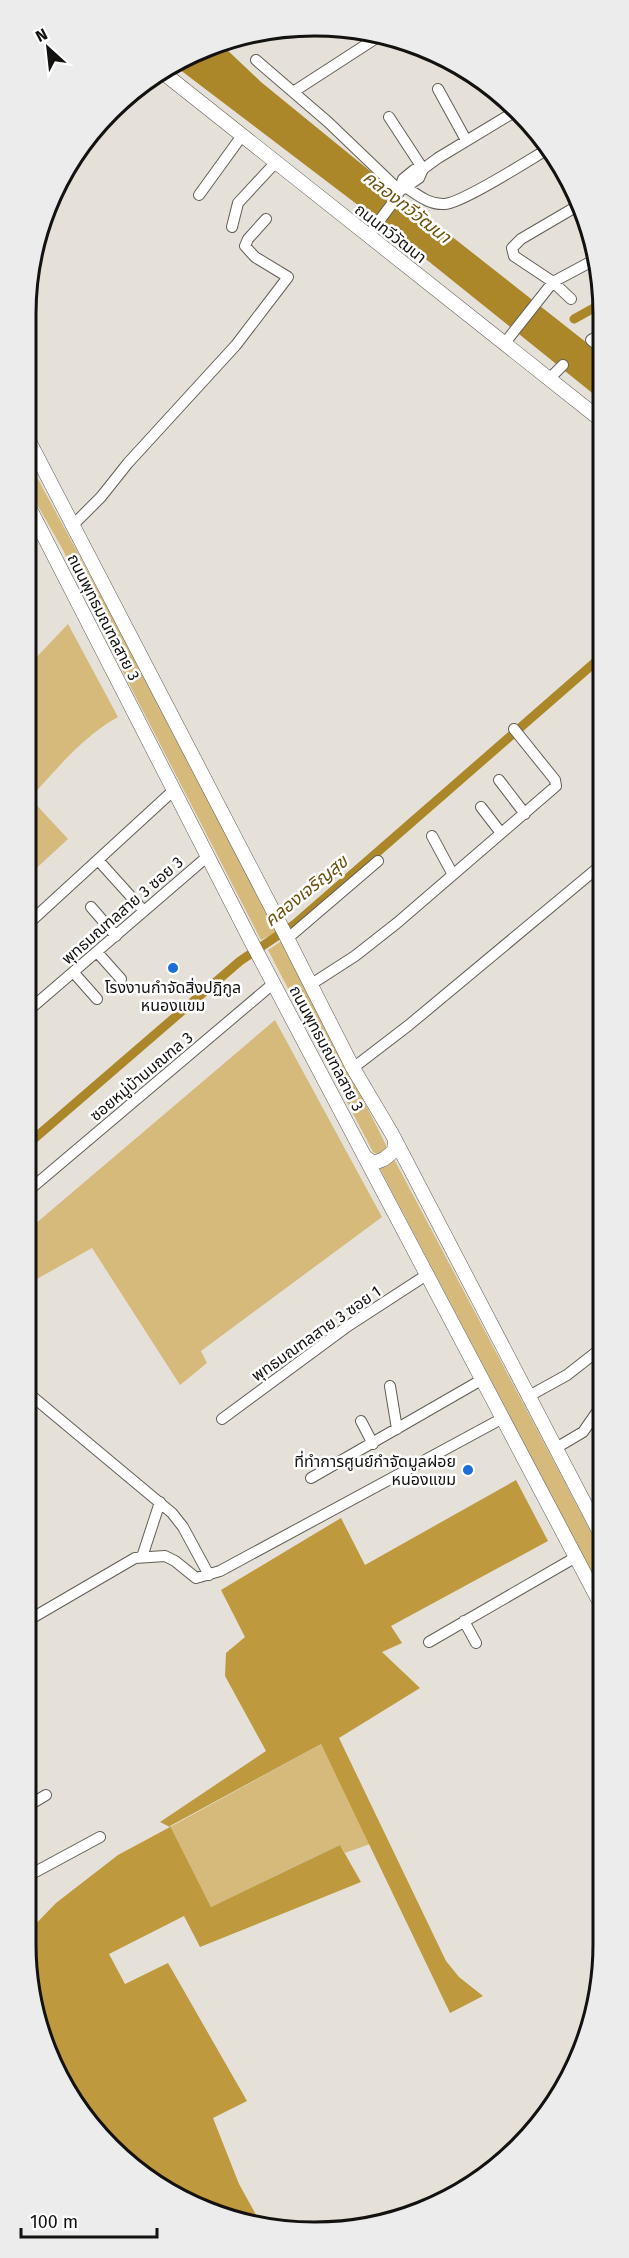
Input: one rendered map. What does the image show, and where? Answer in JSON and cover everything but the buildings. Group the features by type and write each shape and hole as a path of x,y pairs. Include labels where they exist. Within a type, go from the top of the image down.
{"main road":[{"name":"ถนนทวีวัฒนา","path":"169,77 241,137 276,162 593,414"},
{"name":"ถนนพุทธมณฑลสาย 3","path":"36,454 352,1068 395,1140 593,1519"},
{"name":"ถนนพุทธมณฑลสาย 3","path":"36,521 252,942 593,1590"},
{"path":"365,1157 374,1162 384,1159 394,1150 395,1140"}],"street":[{"path":"293,92 371,41"},
{"path":"256,60 328,122 402,192 428,202 446,204 482,187 540,152"},
{"path":"438,90 466,140"},
{"path":"368,236 402,192 419,178 423,169 506,113"},
{"path":"389,117 423,169"},
{"path":"199,195 241,137"},
{"path":"232,227 238,203 276,162"},
{"path":"571,299 553,282 514,256 512,248 521,239 572,209"},
{"path":"73,525 101,497 176,409 236,345 288,277 255,257 245,246 248,239 266,219"},
{"path":"504,344 553,282 589,263"},
{"path":"549,379 563,365"},
{"path":"310,985 355,956 396,923 452,873 525,814 557,783 517,732"},
{"path":"499,780 525,814"},
{"path":"36,917 174,790"},
{"path":"481,807 501,833"},
{"path":"432,836 452,873"},
{"name":"พุทธมณฑลสาย 3 ซอย 3","path":"36,1004 208,856"},
{"path":"98,860 144,911"},
{"path":"285,934 378,861"},
{"path":"352,1068 416,1019 593,872"},
{"path":"91,908 116,936"},
{"path":"98,952 121,979"},
{"path":"74,973 97,999"},
{"name":"ซอยหมู่บ้านมณฑล 3","path":"36,1184 274,983"},
{"name":"พุทธมณฑลสาย 3 ซอย 1","path":"222,1419 348,1326 428,1274"},
{"path":"529,1396 567,1375 593,1355"},
{"path":"311,1478 483,1379"},
{"path":"390,1386 397,1429"},
{"path":"36,1399 172,1513 183,1527 208,1575"},
{"path":"36,1616 127,1561 142,1557 165,1556 196,1578 220,1571 503,1418"},
{"path":"556,1448 584,1432 593,1418"},
{"path":"361,1421 373,1444"},
{"path":"142,1557 160,1502"},
{"path":"429,1642 576,1557"},
{"path":"464,1621 476,1643"},
{"path":"36,1801 46,1795"},
{"path":"36,1872 100,1837"}],"shaded area":[{"path":"36,476 278,932 261,940 109,645 63,550 36,503"},
{"path":"68,624 118,717 81,744 36,791 36,658"},
{"path":"36,804 68,839 36,869"},
{"path":"283,940 386,1145 386,1152 381,1156 373,1152 268,950"},
{"path":"275,1020 382,1217 201,1351 207,1363 180,1385 92,1248 36,1280 36,1223"},
{"path":"394,1159 593,1536 593,1575 379,1167 386,1167"},
{"path":"516,1480 548,1541 391,1626 402,1643 382,1652 420,1688 339,1738 446,1961 459,1977 483,1996 450,2013 321,1744 170,1826 211,1907 340,1845 361,1882 200,1947 184,1916 109,1954 125,1984 168,1963 247,2101 213,2118 239,2184 257,2216 208,2201 175,2185 131,2153 94,2113 73,2083 57,2050 45,2016 38,1980 36,1924 56,1903 118,1855 170,1827 160,1822 266,1751 225,1676 226,1653 245,1637 221,1590 341,1518 365,1565"},
{"path":"321,1744 370,1844 345,1853 340,1845 211,1907 170,1827"}],"water":[{"name":"คลองทวีวัฒนา","path":"227,50 261,82 408,202 593,348 593,394 371,215 181,70"}],"waterway":[{"path":"574,319 593,309"},
{"name":"คลองเจริญสุข","path":"36,1137 240,961 295,924 593,664"}],"place":[{"name":"โรงงานกำจัดสิ่งปฏิกูล หนองแขม","path":"173,968"},
{"name":"ที่ทำการศูนย์กำจัดมูลฝอย หนองแขม","path":"468,1470"}]}
